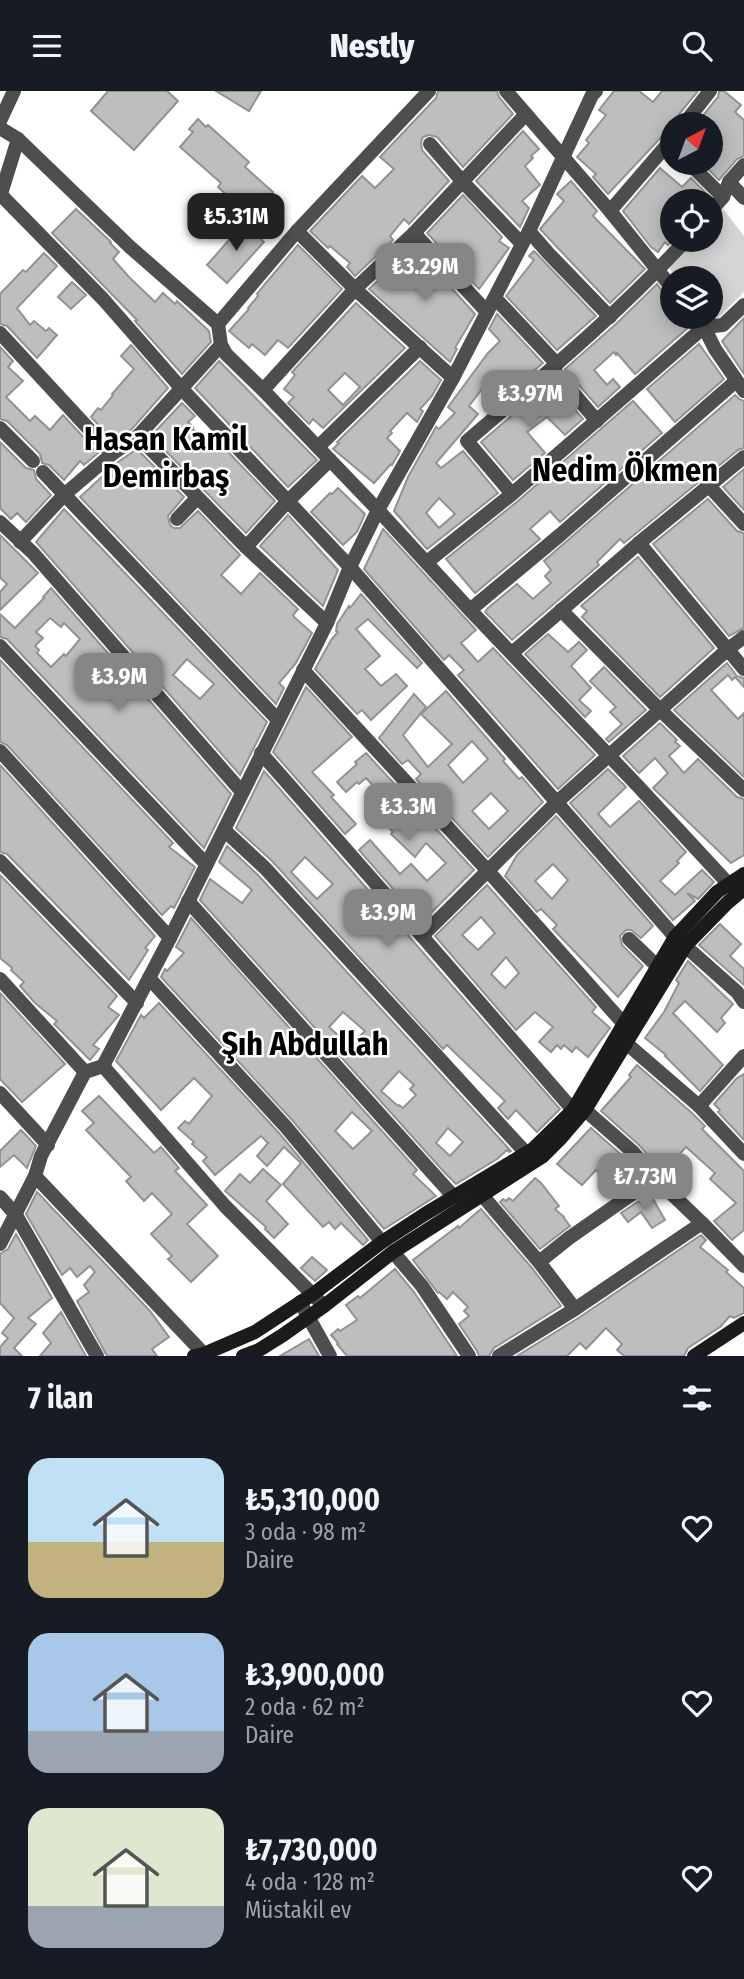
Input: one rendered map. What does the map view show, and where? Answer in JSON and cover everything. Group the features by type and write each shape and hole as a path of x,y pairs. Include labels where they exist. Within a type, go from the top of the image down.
{"main road":[{"path":"627,1033 658,967 681,941 727,902 744,874"},
{"path":"204,1355 256,1332 388,1247 482,1195 543,1156 561,1138 579,1110 681,941"},
{"path":"243,1356 260,1353 324,1306 388,1247 454,1197 533,1149 579,1110"},
{"path":"694,1356 744,1323"}],"street":[{"path":"0,121 14,91"},
{"path":"218,324 297,231 429,91"},
{"path":"506,91 660,273"},
{"path":"0,1244 35,1176 41,1156 85,1072 103,1066 170,938 327,623 349,567 495,298 596,91"},
{"path":"693,112 710,91"},
{"path":"263,390 355,289 414,233 526,114"},
{"path":"0,128 18,139 130,247 218,324 221,345 226,354 318,447 737,889"},
{"path":"18,139 0,196 103,299 181,388 349,567 681,941 742,993"},
{"path":"430,144 462,181 548,254 610,317"},
{"path":"610,211 660,154"},
{"path":"723,197 729,182 744,165"},
{"path":"701,175 715,189"},
{"path":"729,182 744,198"},
{"path":"297,231 355,289 453,378"},
{"path":"414,233 487,312"},
{"path":"512,494 467,441 610,317 675,252"},
{"path":"495,298 597,421"},
{"path":"723,325 744,305"},
{"path":"427,562 597,421 692,329"},
{"path":"470,610 740,386 703,329"},
{"path":"0,333 112,454"},
{"path":"20,541 65,494 138,436 221,345"},
{"path":"318,447 420,347"},
{"path":"0,428 278,720"},
{"path":"138,436 246,547 327,623"},
{"path":"512,653 744,457"},
{"path":"246,547 286,502 330,460"},
{"path":"709,486 744,524"},
{"path":"177,519 197,498"},
{"path":"0,522 33,554 242,792"},
{"path":"639,543 744,669"},
{"path":"561,610 744,790"},
{"path":"422,936 556,803 659,709 744,637"},
{"path":"0,646 206,864"},
{"path":"303,670 488,871 627,1033 744,1154"},
{"path":"0,751 170,938"},
{"path":"261,753 579,1110 633,1152 655,1178 744,1266"},
{"path":"224,830 265,869 526,1153"},
{"path":"0,861 136,1003"},
{"path":"188,901 454,1197"},
{"path":"629,939 658,967"},
{"path":"149,978 286,1127 422,1286 469,1356"},
{"path":"0,979 85,1072"},
{"path":"699,1106 744,1056"},
{"path":"103,1066 225,1206 324,1306"},
{"path":"0,1093 48,1145"},
{"path":"35,1176 204,1355"},
{"path":"539,1262 655,1178"},
{"path":"482,1195 575,1309"},
{"path":"0,1197 16,1215 97,1356"},
{"path":"499,1356 575,1309 702,1223"},
{"path":"300,1303 330,1356"}],"shaded area":[{"path":"723,209 744,236 744,292 723,313 723,266 667,265 680,252 723,252"}],"building":[{"path":"108,91 167,91 178,101 134,150 91,111"},
{"path":"216,91 261,91 249,111"},
{"path":"438,91 497,91 513,114 463,167 437,137 423,137 422,150 449,181 409,224 404,219 390,236 393,240 355,276 347,267 350,263 310,231 362,176 375,188 394,169 380,157 436,98"},
{"path":"614,91 639,91 653,102 662,91 698,91 681,112 660,112 660,138 608,194 593,177 596,174 577,157 589,143 586,140 606,115 599,110"},
{"path":"719,91 724,91 741,105 735,112 744,120 744,156 737,159 719,180 714,175 723,175 723,112 706,112 718,97"},
{"path":"198,119 249,162 245,167 273,192 251,217 218,187 221,183 180,147 193,132 189,129"},
{"path":"523,131 539,149 525,166 540,185 522,201 529,208 520,227 476,181"},
{"path":"660,168 660,175 668,175 682,187 691,178 702,189 660,189 658,252 623,211"},
{"path":"571,181 597,211 593,216 645,269 610,303 540,229 564,201 557,194"},
{"path":"463,195 502,237 499,241 509,248 479,289 427,233"},
{"path":"76,209 111,242 119,252 113,259 155,302 163,293 175,304 177,301 209,331 211,342 182,374 135,321 137,320 52,233"},
{"path":"244,223 264,242 227,283 207,265"},
{"path":"298,245 342,289 288,348 278,340 265,355 252,344 249,348 229,331"},
{"path":"414,247 475,314 450,362 369,289"},
{"path":"534,251 596,316 557,350 506,296 534,260 529,256"},
{"path":"44,253 57,266 17,308 30,325 34,321 46,331 49,328 57,335 37,358 7,326 0,324 0,294"},
{"path":"72,282 86,295 71,309 58,297"},
{"path":"657,284 660,288 660,329 687,329 635,374 614,352 594,370 607,385 613,379 620,387 598,407 565,369"},
{"path":"356,303 405,348 323,428 313,419 309,424 288,403 294,397 284,389 295,375 292,372","holes":["345,373 360,387 343,405 328,390"]},
{"path":"497,314 543,363 502,398 486,384 469,406 478,414 436,463 441,468 463,451 498,493 427,549 394,511 408,477 436,427 439,429 455,413 448,407 500,341 489,329","holes":["439,498 455,514 439,528 426,513"]},
{"path":"744,318 744,374 722,341"},
{"path":"699,344 724,379 675,422 647,389"},
{"path":"131,345 168,388 132,429 113,441 91,417 98,408 101,410 134,369 121,356"},
{"path":"0,347 13,361 8,367 23,381 6,397 30,421 35,416 50,430 63,415 98,453 84,465 80,461 64,480 49,465 42,463 40,454 7,421 0,419"},
{"path":"219,361 317,460 288,487 195,388"},
{"path":"420,361 441,380 420,409 423,411 417,422 407,413 390,431 392,433 387,438 400,451 392,465 374,483 333,449"},
{"path":"551,382 583,419 565,435 547,417 527,432 545,453 513,480 481,442"},
{"path":"735,395 744,401 744,448 738,450 624,543 620,539 597,562 599,565 512,640 485,612 488,608 517,584 533,599 551,583 545,576 551,570 544,561"},
{"path":"633,401 662,433 560,522 550,511 530,529 540,539 475,593 446,559 518,501"},
{"path":"182,403 195,416 188,422 206,443 213,436 275,501 246,533 151,436"},
{"path":"0,442 26,468 34,470 36,479 51,495 26,522 17,513 11,519 0,508"},
{"path":"137,449 184,497 168,516 170,525 180,528 198,511 240,555 221,575 241,594 260,573 298,609 294,617 312,633 296,663 279,683 284,688 276,704 80,497 118,462"},
{"path":"744,469 744,510 723,487"},
{"path":"338,488 365,514 357,532 343,545 311,512"},
{"path":"708,499 737,531 744,533 744,628 729,636 653,544"},
{"path":"64,509 267,722 240,775 36,542","holes":["187,659 214,684 200,699 173,675"]},
{"path":"288,515 338,570 323,606 260,546"},
{"path":"383,529 476,630 461,643 478,662 493,648 595,755 558,789 458,675 464,670 449,655 444,660 364,569"},
{"path":"0,535 38,573 0,610 0,592 7,584 0,578"},
{"path":"638,557 714,648 660,697 582,617 587,611 581,606"},
{"path":"51,588 231,794 204,848 7,639 0,637 0,614 15,628","holes":["50,618 61,627 64,623 80,639 66,656 64,654 51,667 37,653 39,650 35,646 43,638 36,632"]},
{"path":"361,594 422,663 417,668 368,619 356,629 380,656 365,669 381,686 396,674 407,686 371,720 362,710 357,714 315,669 338,632 337,624"},
{"path":"548,634 568,652 579,642 587,650 571,666 591,688 579,700 591,711 585,717 525,654"},
{"path":"0,660 173,843 169,847 195,867 174,908 171,906 162,915 7,745 0,742"},
{"path":"727,663 737,676 744,678 744,687 735,677 732,680 728,675 711,690 738,719 744,713 744,777 674,710"},
{"path":"604,667 646,710 609,742 606,739 622,724 610,712 616,707 590,681"},
{"path":"306,687 352,737 312,772 356,824 345,834 273,752"},
{"path":"446,691 505,759 503,761 519,779 522,777 543,802 488,857 416,779 421,774 408,760 402,764 379,738 414,694 426,707 403,735 428,767 452,744 421,714","holes":["472,741 488,759 463,783 448,765","491,793 508,811 489,829 472,811"]},
{"path":"660,723 680,746 669,756 684,773 698,759 737,797 744,799 744,855 731,863 653,788 668,773 655,758 639,773 623,756"},
{"path":"366,753 474,870 422,922 359,850 370,840 400,874 411,864 427,881 446,863 426,843 415,857 391,834 393,832 379,817 375,819 366,810 382,795 366,778 346,792 337,782"},
{"path":"0,765 155,936 145,948 148,950 129,980 7,854 0,852"},
{"path":"608,769 626,787 598,814 610,827 639,801 686,852 677,861 679,863 660,881 675,895 702,870 714,882 698,899 687,893 695,901 673,920 570,803"},
{"path":"264,771 560,1109 537,1132 516,1110 508,1119 498,1108 505,1101 447,1045 443,1049 272,861 236,828","holes":["305,857 333,884 317,899 291,872"]},
{"path":"556,816 653,926 641,938 631,930 626,930 620,936 622,945 643,966 618,997 553,929 557,925 541,909 537,912 505,876 517,855","holes":["553,864 568,880 552,899 535,881"]},
{"path":"227,846 258,875 511,1151 507,1150 456,1184 200,900 210,879 242,903 252,890 219,862","holes":["343,1012 365,1031 350,1046 329,1027","399,1071 414,1085 410,1089 416,1095 403,1108 381,1091","448,1128 463,1142 450,1156 436,1143"]},
{"path":"0,875 117,996 108,1007 119,1015 93,1045 99,1049 90,1060 54,1024 57,1021 20,986 24,982 0,958"},
{"path":"487,885 596,1007 592,1012 610,1028 588,1057 576,1047 572,1052 564,1045 561,1049 557,1045 551,1052 539,1042 553,1027 535,1012 516,1030 435,936","holes":["481,917 495,933 478,950 462,935","506,957 519,973 505,988 491,974"]},
{"path":"191,918 417,1170 413,1174 436,1196 384,1229 293,1121 161,977 165,969 167,971 184,953 176,947","holes":["352,1112 372,1131 353,1149 335,1131"]},
{"path":"720,924 741,944 730,956 744,969 744,985 699,945"},
{"path":"688,961 733,1004 721,1018 725,1023 717,1032 685,1001 673,1013 723,1065 700,1091 666,1055 645,1038 664,1012 679,983 676,980"},
{"path":"0,993 65,1064 22,1102 0,1079"},
{"path":"159,1003 279,1133 368,1240 363,1245 341,1223 335,1229 329,1222 323,1227 283,1184 301,1163 284,1147 267,1166 257,1156 268,1143 261,1136 215,1175 203,1161 207,1157 178,1128 185,1121 189,1124 212,1096 194,1078 161,1110 116,1061 141,1015 144,1018"},
{"path":"637,1065 692,1113 705,1126 702,1129 744,1171 744,1230 732,1240 714,1221 736,1203 710,1179 715,1173 686,1147 663,1172 639,1145 601,1111 631,1077 629,1075"},
{"path":"744,1074 744,1140 714,1104 737,1078"},
{"path":"99,1096 154,1153 161,1147 179,1168 175,1171 207,1205 187,1224 218,1256 191,1282 168,1259 172,1256 151,1234 172,1214 152,1193 144,1201 126,1181 131,1177 86,1130 94,1123 82,1111"},
{"path":"591,1128 639,1174 637,1179 616,1193 596,1170 582,1185 557,1164"},
{"path":"21,1130 36,1146 27,1168 14,1155 0,1167 0,1151"},
{"path":"263,1169 281,1185 266,1201 288,1224 274,1238 266,1227 225,1191 240,1174 250,1183"},
{"path":"535,1178 559,1206 555,1209 570,1226 540,1249 500,1202 509,1198 513,1201"},
{"path":"37,1192 150,1311 169,1337 152,1349 157,1356 107,1356 77,1301 89,1292 84,1285 95,1272 90,1266 77,1277 70,1268 62,1275 26,1214"},
{"path":"653,1199 665,1220 652,1228 641,1212 628,1222 621,1213 639,1201 644,1207"},
{"path":"481,1209 561,1306 494,1348 489,1356 479,1356 459,1324 469,1316 464,1311 468,1307 453,1292 447,1299 438,1293 413,1260"},
{"path":"16,1234 52,1298 28,1318 36,1324 14,1348 22,1356 0,1356 0,1347 8,1338 2,1333 14,1318 0,1303 0,1254 8,1249"},
{"path":"701,1235 706,1240 700,1247 728,1270 726,1272 744,1288 744,1313 734,1318 730,1316 720,1327 688,1348 684,1356 624,1356 617,1350 622,1344 606,1328 586,1349 580,1343 567,1356 517,1356 580,1317"},
{"path":"312,1257 327,1270 315,1281 301,1268"},
{"path":"395,1269 414,1292 457,1356 347,1356 337,1344 331,1335 357,1320 346,1305 358,1296 360,1298"},
{"path":"61,1312 86,1356 40,1356 51,1343 43,1333"},
{"path":"309,1339 319,1356 280,1356"}],"district":[{"name":"Hasan Kamil Demirbaş","path":"166,458"},
{"name":"Nedim Ökmen","path":"625,470"},
{"name":"Şıh Abdullah","path":"305,1044"}]}
